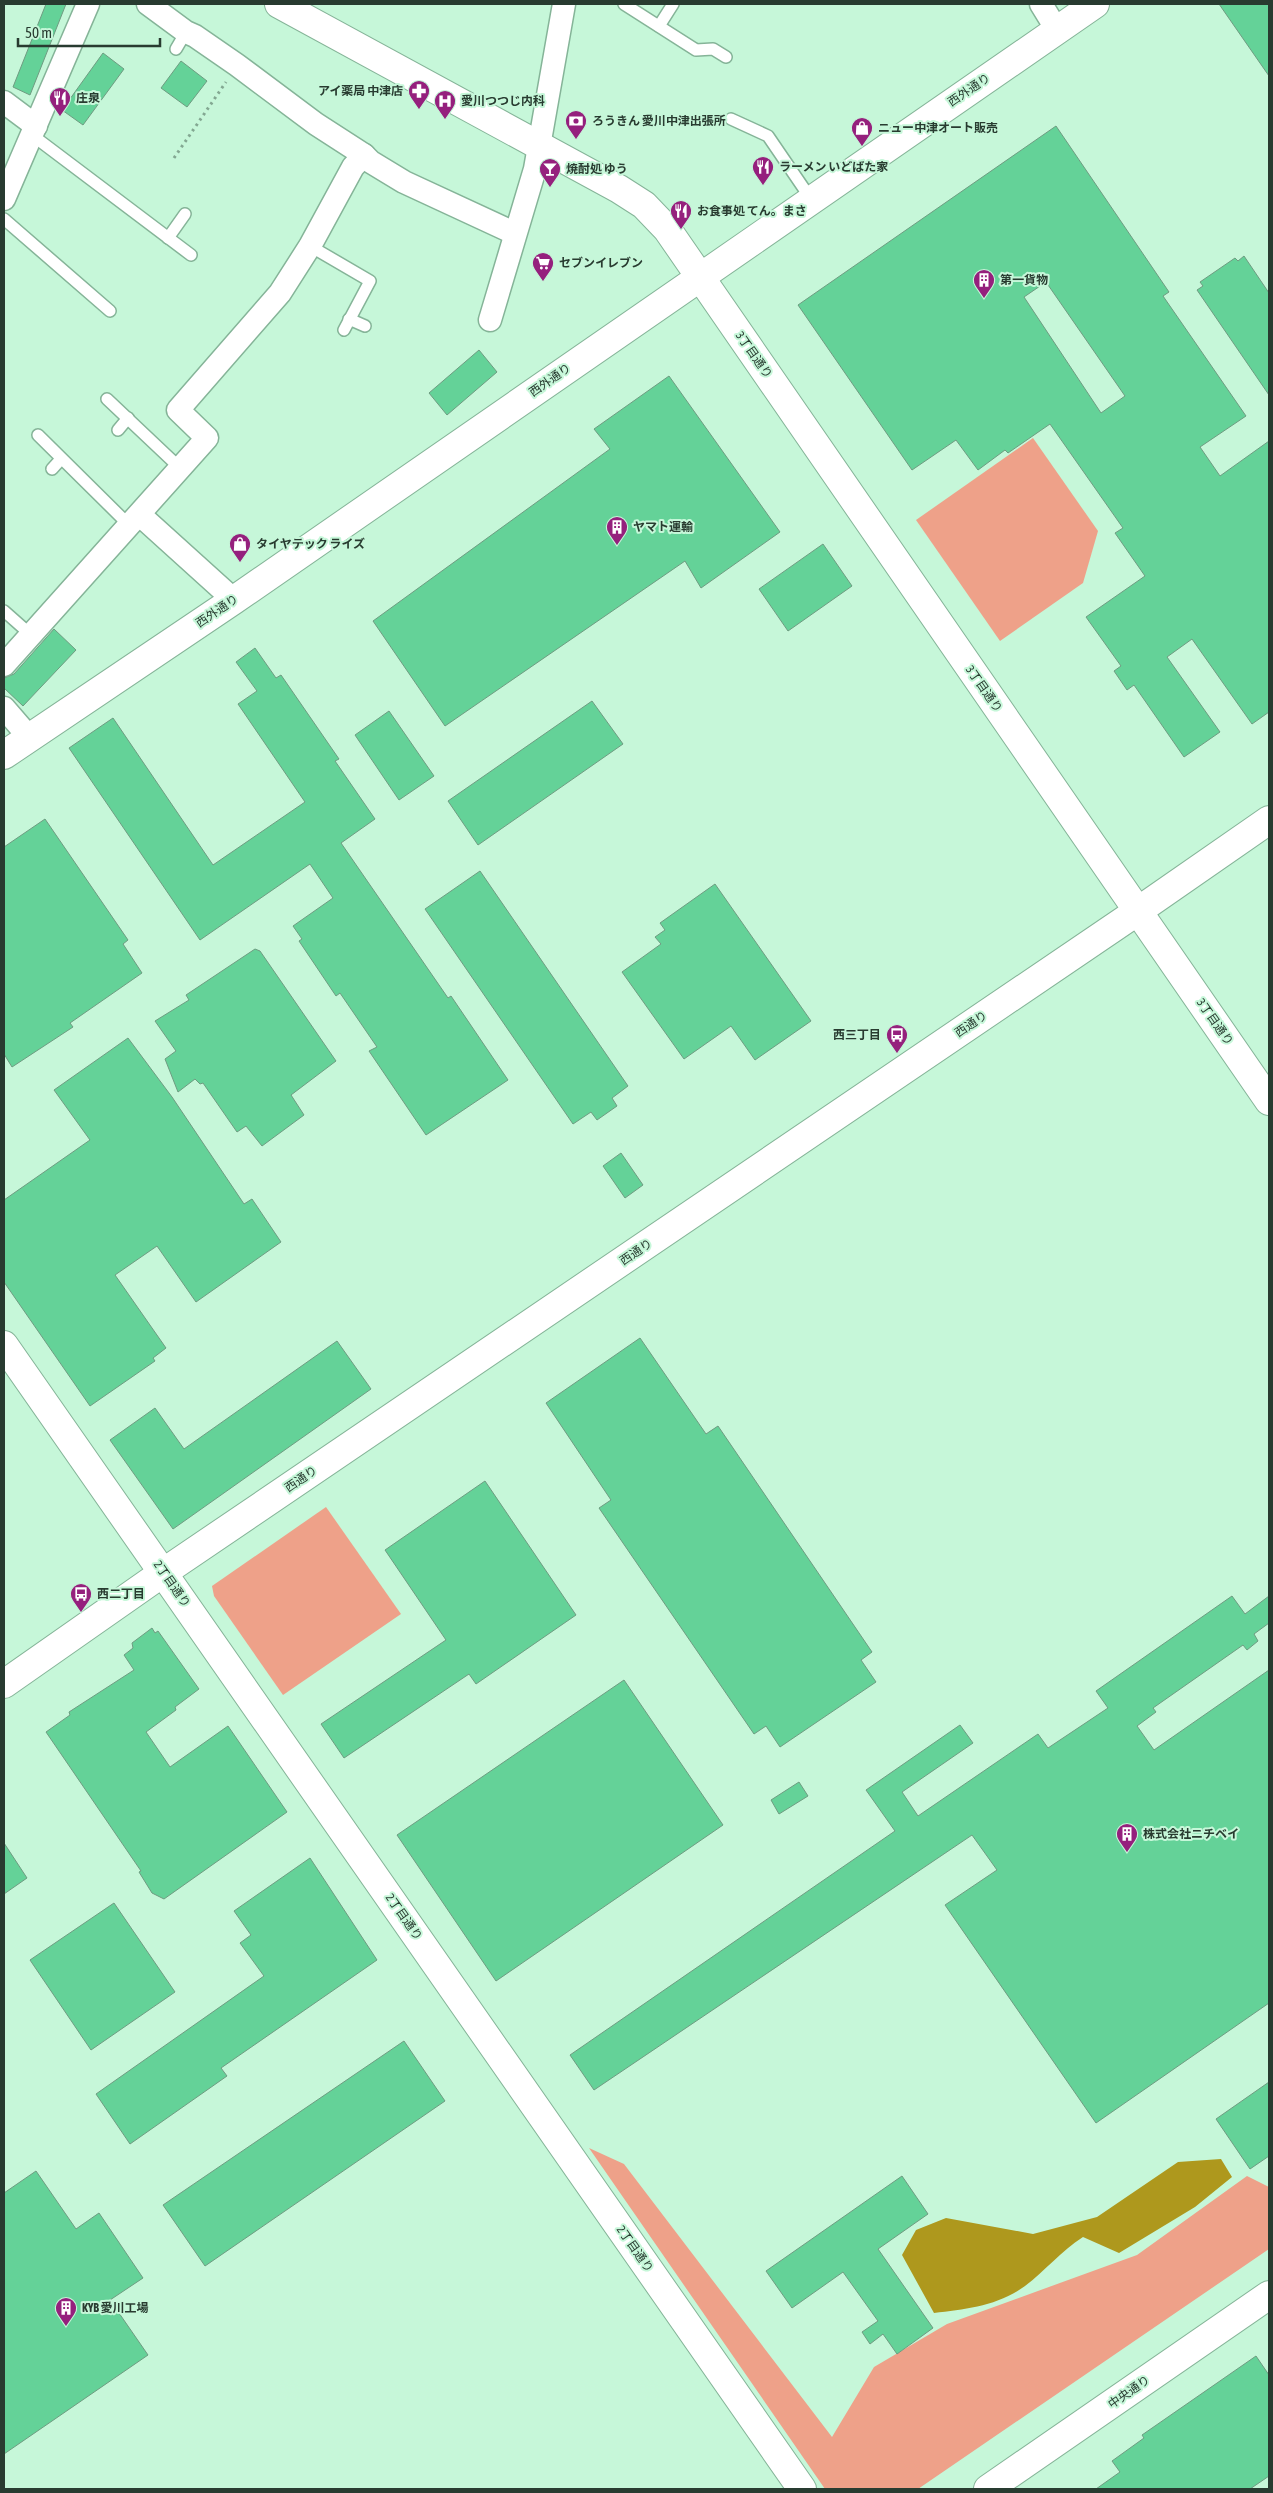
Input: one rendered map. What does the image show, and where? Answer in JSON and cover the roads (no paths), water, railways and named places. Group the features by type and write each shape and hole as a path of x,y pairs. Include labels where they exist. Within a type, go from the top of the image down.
{"street":[{"path":"4,198 88,4"},
{"path":"148,4 181,41 195,36 316,124 364,155 371,162 404,182 514,233"},
{"name":"3丁目通り","path":"279,4 619,189 644,205 667,229 1269,1101"},
{"path":"490,320 514,233 535,168 564,4"},
{"path":"1041,4 1057,30"},
{"name":"西外通り","path":"4,755 234,600 811,198 1095,4"},
{"path":"4,102 34,131"},
{"path":"4,665 30,634 52,614 207,438 178,410 192,384 241,329 280,293 310,246 353,167 364,155"},
{"path":"134,519 234,600"},
{"path":"4,708 30,738"},
{"name":"西通り","path":"4,1684 164,1572 1138,911 1269,820"},
{"name":"2丁目通り","path":"4,1345 802,2489"},
{"name":"中央通り","path":"988,2489 1269,2295"}],"lane":[{"path":"624,4 633,16 659,26 693,55 713,49 726,57"},
{"path":"659,26 673,4"},
{"path":"731,119 768,136 811,198"},
{"path":"34,131 190,255"},
{"path":"168,238 185,214"},
{"path":"4,219 110,310"},
{"path":"310,246 370,281 344,330"},
{"path":"349,319 366,326"},
{"path":"107,399 180,468"},
{"path":"118,430 128,418"},
{"path":"38,435 61,459 134,519"},
{"path":"52,469 61,459"},
{"path":"4,612 30,634"}],"place":[{"name":"アイ薬局 中津店","path":"419,110"},
{"name":"庄泉","path":"60,117"},
{"name":"愛川つつじ内科","path":"445,120"},
{"name":"ろうきん 愛川中津出張所","path":"576,140"},
{"name":"ニュー中津オート販売","path":"862,147"},
{"name":"ラーメン いどばた家","path":"763,186"},
{"name":"焼酎処 ゆう","path":"550,188"},
{"name":"お食事処 てん。まさ","path":"681,230"},
{"name":"セブンイレブン","path":"543,282"},
{"name":"第一貨物","path":"984,299"},
{"name":"ヤマト運輸","path":"617,546"},
{"name":"タイヤテック ライズ","path":"240,563"},
{"name":"西三丁目","path":"897,1054"},
{"name":"西二丁目","path":"81,1613"},
{"name":"株式会社ニチベイ","path":"1127,1853"},
{"name":"KYB 愛川工場","path":"66,2327"}]}
